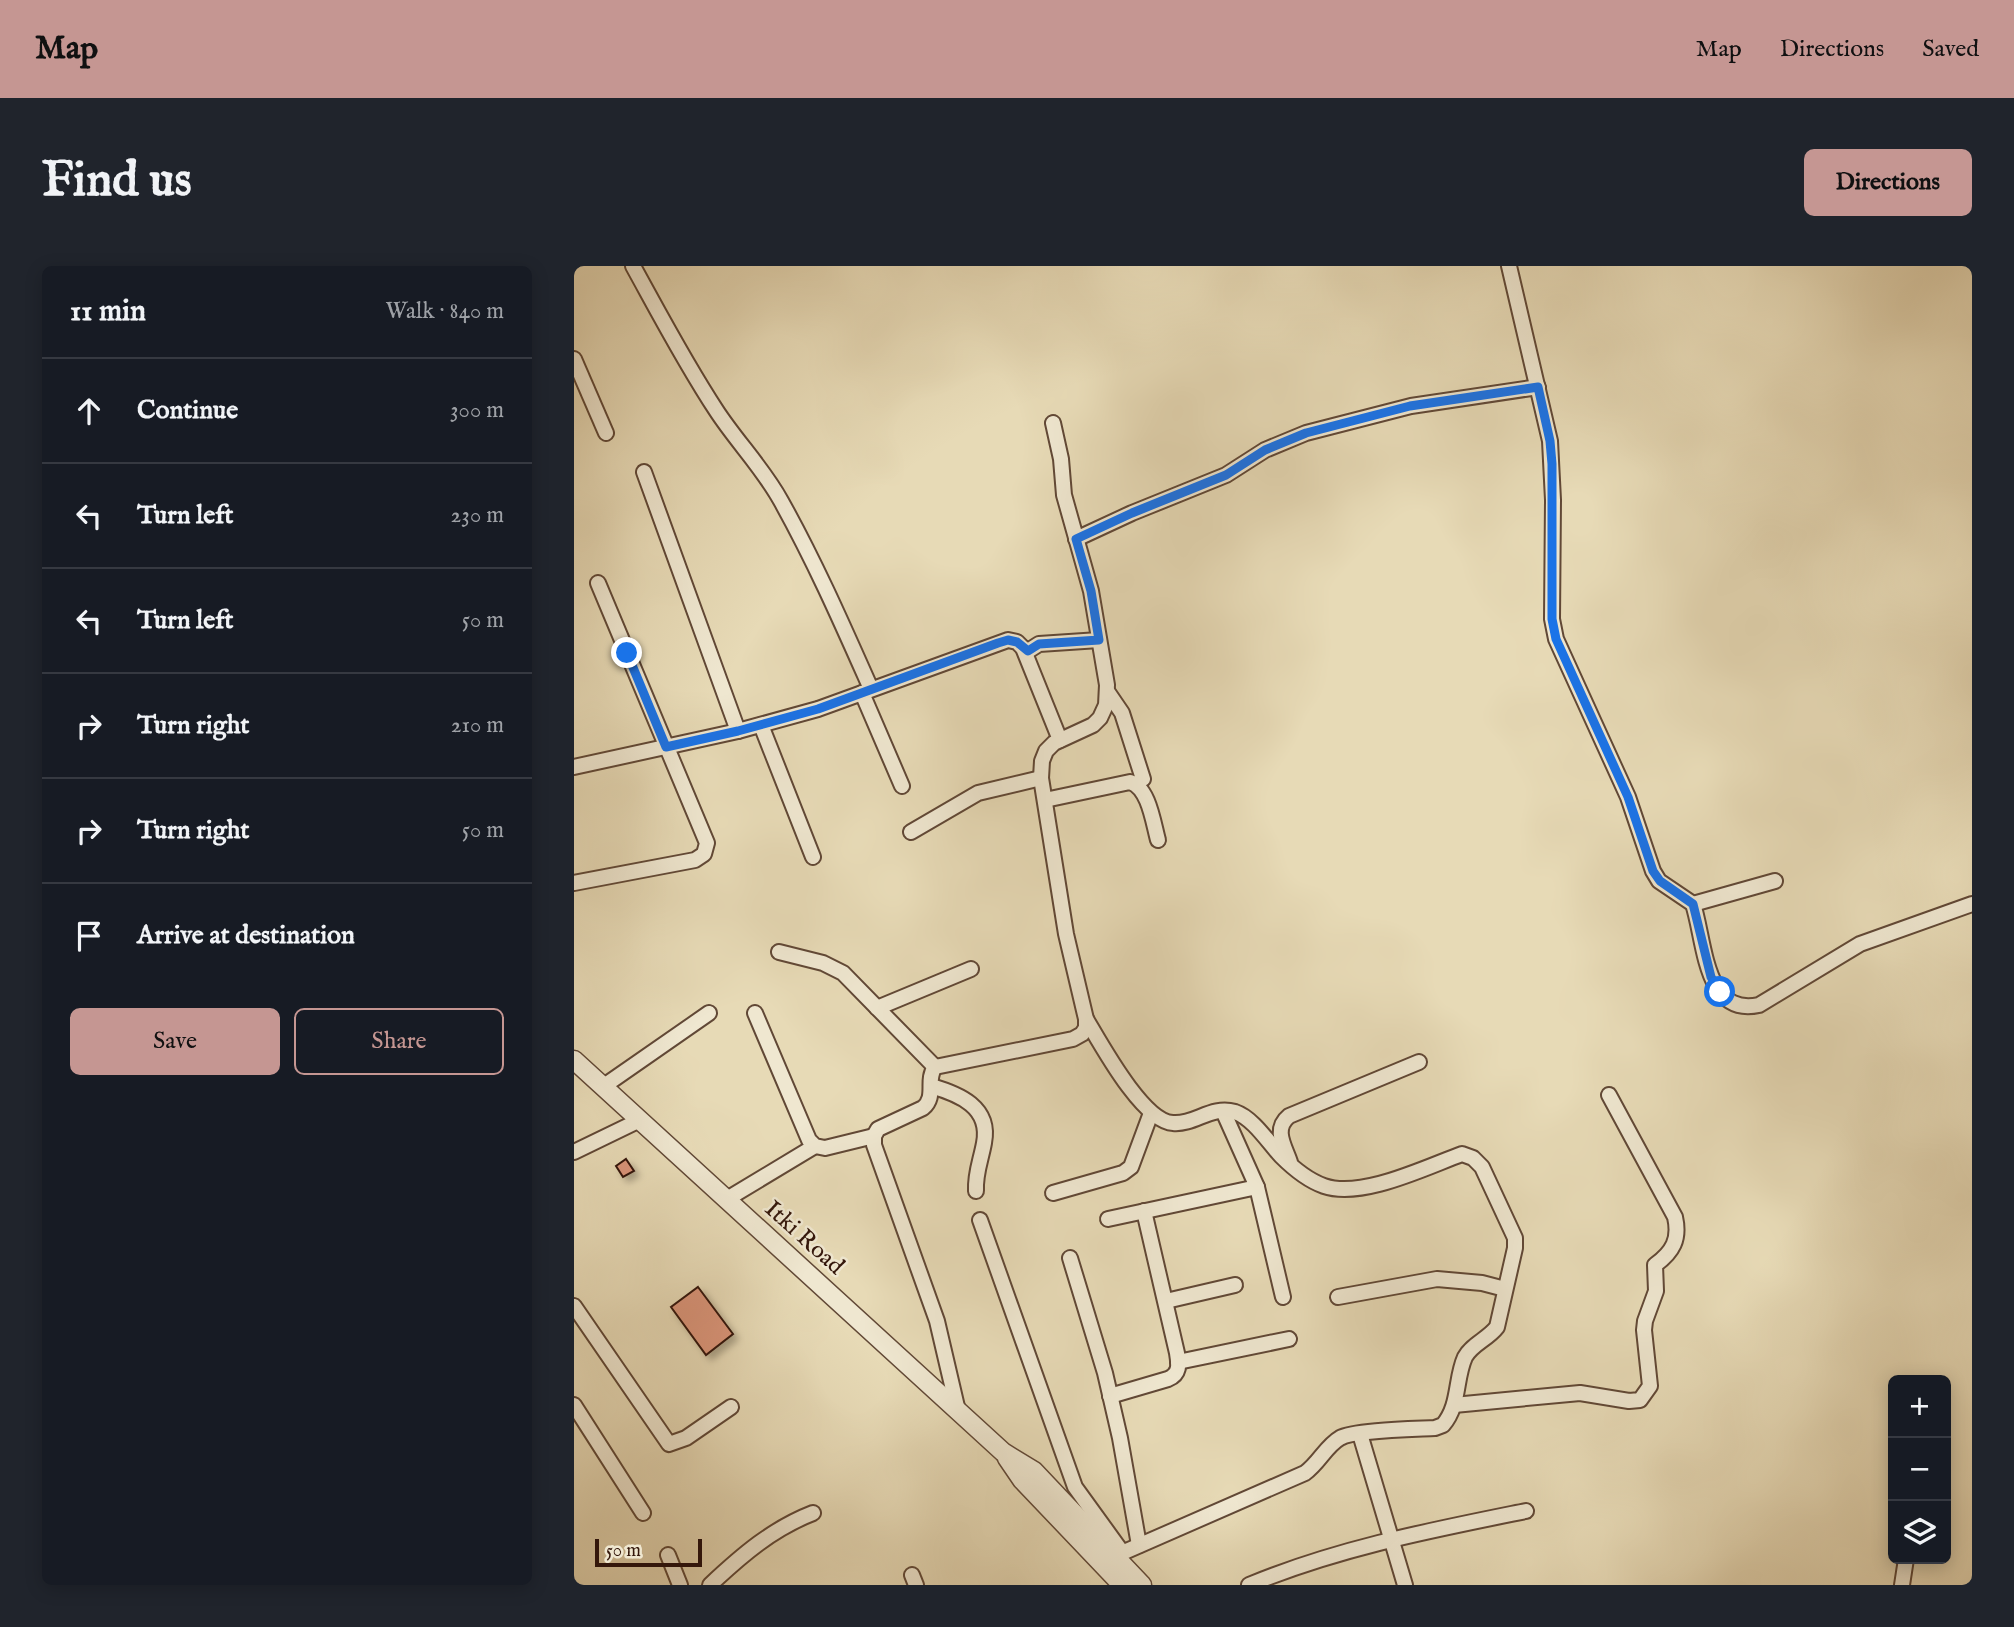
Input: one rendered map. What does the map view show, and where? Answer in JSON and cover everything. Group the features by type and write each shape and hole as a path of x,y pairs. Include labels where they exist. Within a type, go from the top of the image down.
{"street":[{"path":"633,266 709,399 781,500 830,596 902,786"},
{"path":"1509,266 1550,441 1552,619 1556,639 1628,797 1653,871 1660,881 1693,904 1711,977 1720,992 1731,1004 1745,1008 1759,1005 1860,944 1972,904"},
{"path":"574,359 606,433"},
{"path":"1076,539 1226,475 1265,450 1306,433 1410,406 1538,387"},
{"path":"958,1411 937,1321 874,1145 874,1136 878,1129 923,1108 931,1097 931,1073 935,1067 1073,1039 1086,1028 1066,934 1041,778 1042,761 1046,751 1060,740 1093,725 1100,718 1106,705 1107,691 1091,591 1064,495 1061,459 1053,423"},
{"path":"644,472 738,731"},
{"path":"574,883 683,863 704,854 707,843 598,583"},
{"path":"574,767 738,731 818,709 1008,640 1017,642 1028,651 1039,644 1099,640"},
{"path":"1023,648 1060,740"},
{"path":"1107,691 1122,713 1143,779"},
{"path":"761,725 813,857"},
{"path":"911,832 978,793 1041,778"},
{"path":"1045,800 1129,782 1137,784 1143,791 1158,840"},
{"path":"1693,904 1775,881"},
{"path":"779,952 836,968 935,1067"},
{"path":"877,1008 971,969"},
{"path":"604,1086 709,1013"},
{"path":"755,1013 809,1140 815,1146"},
{"path":"1086,1019 1120,1074 1151,1113 1162,1121 1174,1124 1209,1112 1236,1113 1249,1121 1291,1167 1326,1187 1345,1189 1397,1178 1462,1154 1473,1157 1482,1167 1515,1238 1497,1326 1491,1335 1469,1350 1463,1361 1454,1405 1443,1424 1435,1428 1340,1438 1304,1473 1119,1554"},
{"name":"Itki Road","path":"574,1059 1003,1452"},
{"path":"1291,1167 1279,1131 1281,1123 1289,1116 1419,1062"},
{"path":"930,1086 956,1093 978,1110 983,1122 984,1141 976,1168 976,1191"},
{"path":"1454,1405 1580,1393 1629,1401 1640,1400 1650,1386 1645,1321 1656,1291 1655,1265 1675,1246 1677,1226 1675,1217 1609,1095"},
{"path":"1223,1111 1257,1187 1283,1297"},
{"path":"1053,1193 1124,1172 1131,1167 1151,1113"},
{"path":"574,1153 640,1120"},
{"path":"727,1199 815,1146 825,1147 874,1136"},
{"path":"1108,1219 1257,1187"},
{"path":"1110,1396 1175,1376 1178,1362 1144,1211"},
{"path":"980,1220 1075,1488 1142,1585"},
{"path":"1070,1258 1110,1396 1139,1545"},
{"path":"1338,1297 1437,1279 1482,1283 1506,1289"},
{"path":"1166,1301 1235,1285"},
{"path":"574,1306 669,1444 686,1438 730,1407"},
{"path":"1178,1362 1289,1339"},
{"path":"574,1405 643,1513"},
{"path":"1360,1434 1405,1585"},
{"path":"1003,1452 1034,1471 1119,1554"},
{"path":"1003,1452 1022,1480 1122,1585"},
{"path":"1249,1585 1289,1569 1391,1539 1526,1511"},
{"path":"710,1585 746,1551 791,1522 813,1513"},
{"path":"668,1555 680,1585"},
{"path":"1902,1585 1905,1564"}],"building":[{"path":"626,1159 634,1171 623,1177 616,1166"},
{"path":"698,1287 733,1334 706,1355 671,1307"}],"route":[{"path":"627,653 666,747 818,709 1008,640 1017,642 1028,651 1039,644 1099,640 1091,591 1076,539 1226,475 1265,450 1306,433 1410,406 1538,387 1550,441 1552,464 1552,619 1556,639 1628,797 1653,871 1667,887 1685,896 1693,904 1711,977 1720,992"}]}
